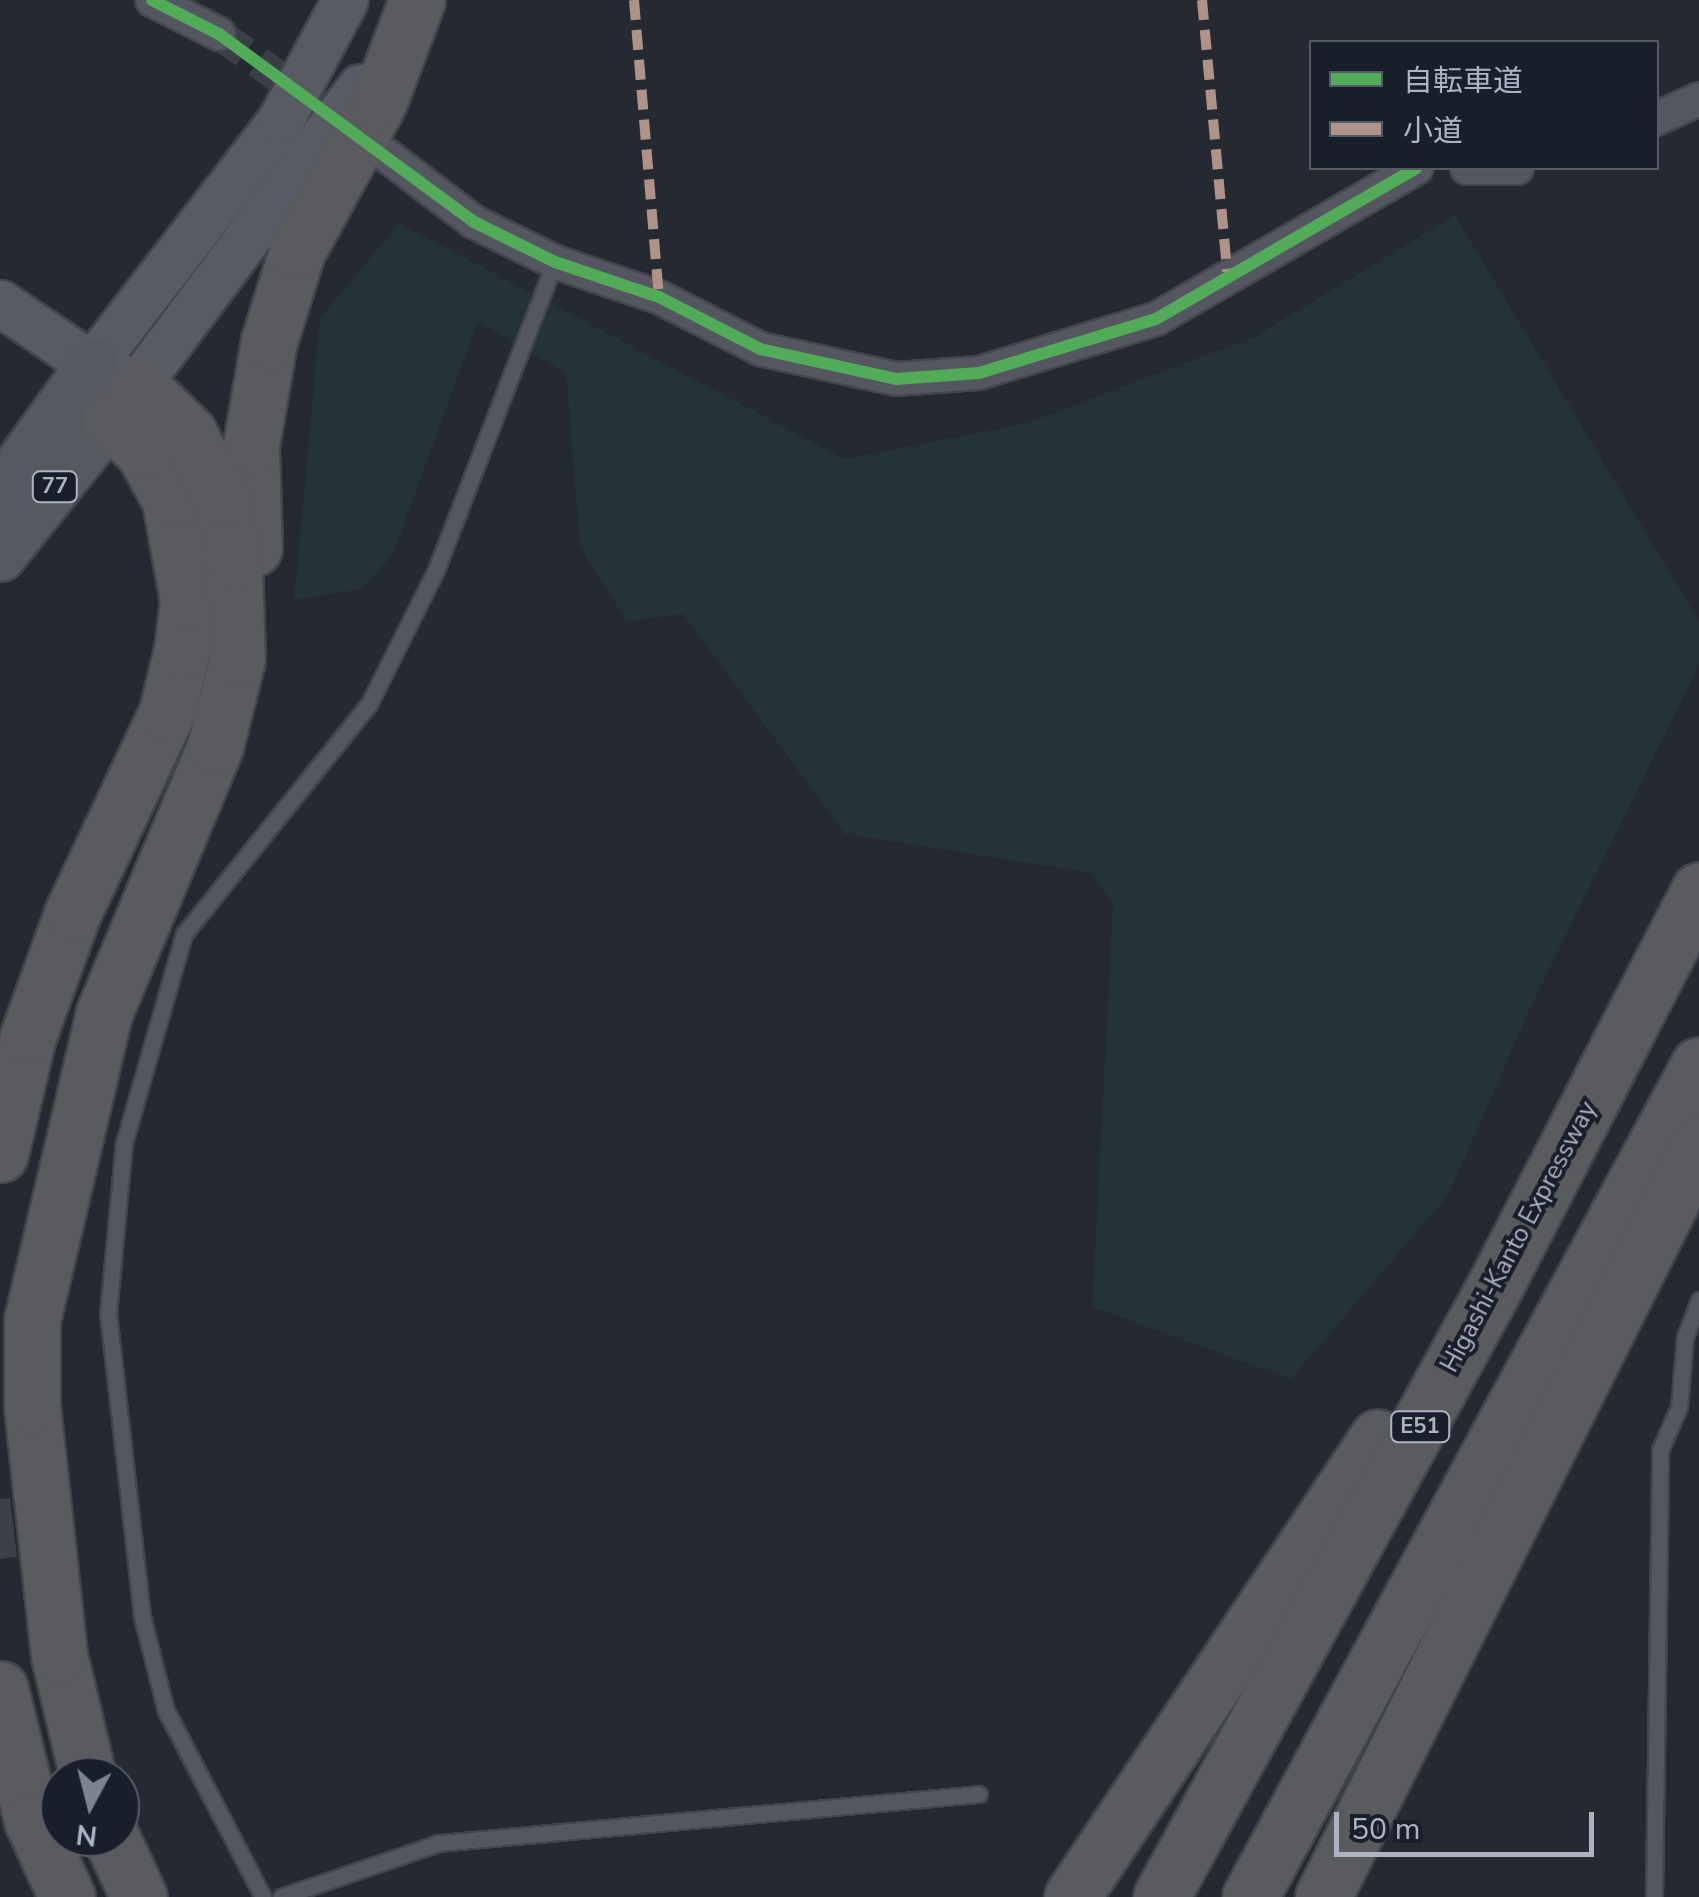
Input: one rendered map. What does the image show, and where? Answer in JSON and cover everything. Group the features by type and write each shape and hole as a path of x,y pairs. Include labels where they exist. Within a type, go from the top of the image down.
{"highway":[{"path":"83,1757 59,1654 32,1406 32,1320 104,1014 215,746 237,658 252,620 251,445 269,341 297,251 379,101 417,0"},
{"path":"114,390 189,434 222,500 234,562 237,658"},
{"path":"0,1154 41,1001 73,912 167,712 182,650 188,601 170,500 114,390"},
{"name":"Higashi-Kanto Expressway","path":"1160,1897 1496,1284 1699,890"},
{"path":"1072,1897 1404,1397 1668,950"},
{"path":"1250,1897 1699,1064"},
{"path":"1323,1897 1699,1145"},
{"path":"0,1689 32,1820 67,1897"},
{"path":"121,1857 140,1897"}],"main road":[{"name":"77","path":"0,493 114,390"},
{"name":"77","path":"0,556 114,390"}],"street":[{"path":"152,0 219,34"},
{"path":"114,390 280,120 345,0"},
{"path":"114,390 315,156 407,0"},
{"path":"1659,118 1699,99"},
{"path":"386,154 474,222 555,262 659,297 760,349 896,379 979,372 1156,319 1413,170"},
{"path":"0,303 114,390"}],"lane":[{"path":"263,1897 166,1711 142,1616 108,1314 124,1142 184,934 369,704 436,570 555,262"},
{"path":"1654,1897 1660,1450 1679,1407 1685,1336 1699,1300"},
{"path":"281,1897 438,1844 978,1794"}],"shaded area":[{"path":"1455,215 1699,621 1699,665 1531,1006 1449,1194 1291,1379 1092,1307 1113,904 1091,873 845,834 683,614 627,622 580,547 566,373 478,322 393,554 362,589 294,600 320,318 399,223 845,459 1027,423 1256,336"}],"building":[{"path":"10,1498 17,1557 0,1559 0,1499"}],"tunnel":[{"path":"219,34 354,131"}],"marked path":[{"path":"634,0 659,297"},
{"path":"1202,0 1227,272"}],"cycle path":[{"path":"152,0 219,34 474,222 555,262 659,297 760,349 896,379 979,373 1156,319 1413,170"}]}
